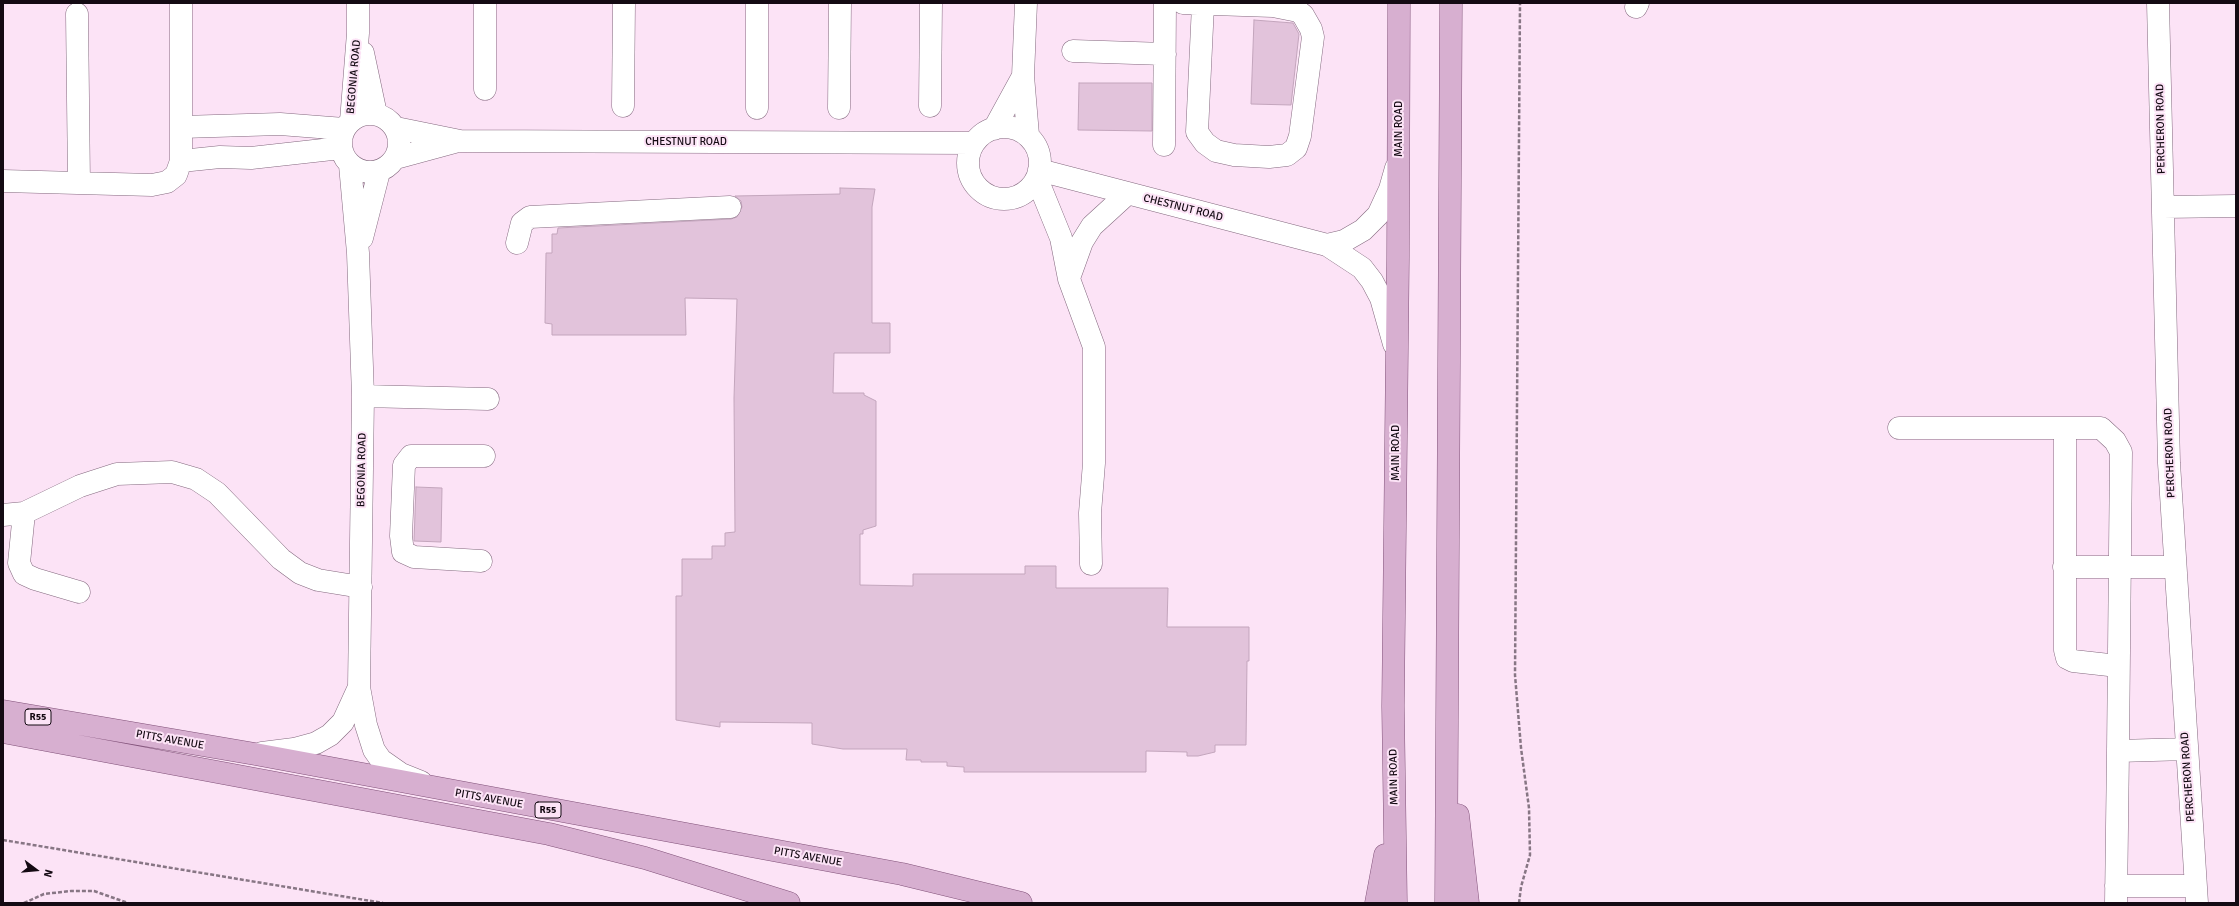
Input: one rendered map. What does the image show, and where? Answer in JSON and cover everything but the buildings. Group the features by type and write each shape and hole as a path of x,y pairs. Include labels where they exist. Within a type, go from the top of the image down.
{"main road":[{"name":"MAIN ROAD","path":"1396,903 1393,706 1399,156 1399,3"},
{"path":"1446,903 1453,8"},
{"path":"1376,903 1391,809 1393,706"},
{"name":"PITTS AVENUE","path":"3,711 255,754 436,789 894,873 1020,903"},
{"path":"1447,729 1468,903"},
{"name":"R55","path":"3,732 549,834 645,858 789,903"}],"street":[{"path":"3,181 152,185 167,182 179,172 181,161 182,127 180,3"},
{"name":"BEGONIA ROAD","path":"358,3 358,33 347,141 358,253 364,396 359,687"},
{"path":"485,3 485,89"},
{"path":"623,106 624,3"},
{"path":"757,3 757,108"},
{"path":"839,108 840,3"},
{"path":"930,106 932,3"},
{"path":"1026,3 1023,76 1028,135"},
{"path":"1164,145 1165,3"},
{"name":"PERCHERON ROAD","path":"2158,3 2169,463 2196,894"},
{"path":"1193,4 1273,6 1298,11 1307,22 1313,37 1300,136 1296,148 1287,155 1234,155 1216,151 1205,143 1197,132 1193,4"},
{"path":"77,14 80,183"},
{"name":"BEGONIA ROAD","path":"358,33 376,114"},
{"path":"1073,51 1165,54"},
{"path":"994,128 1023,76"},
{"path":"181,161 220,158 251,158 298,153 347,141 368,113 384,117 396,128 400,148 388,165 368,173 359,171 347,141"},
{"path":"182,127 256,125 298,126 347,141"},
{"path":"298,126 298,153"},
{"path":"1038,174 1030,188 1020,195 1009,198 997,198 986,194 978,187 971,177 968,165 974,143 983,134 994,128 1005,127 1017,129 1028,135 1035,144 1039,156 1038,174 1060,238 1069,279 1094,347 1094,463 1090,513 1091,564"},
{"name":"CHESTNUT ROAD","path":"396,128 460,141 974,143"},
{"name":"CHESTNUT ROAD","path":"388,165 460,141"},
{"name":"CHESTNUT ROAD","path":"912,142 968,165"},
{"path":"1328,245 1344,241 1363,230 1378,215 1390,190 1399,156"},
{"name":"BEGONIA ROAD","path":"358,253 388,165"},
{"name":"CHESTNUT ROAD","path":"1038,174 1127,194 1328,245 1362,268 1372,281 1381,298 1397,356"},
{"path":"1069,279 1082,242 1092,226 1127,194"},
{"path":"1020,195 1060,238"},
{"path":"2163,207 2236,206"},
{"path":"517,243 522,222 530,217 730,207"},
{"path":"364,396 488,399"},
{"path":"1899,428 2101,428 2115,440 2121,452 2116,894 2196,894"},
{"path":"2065,428 2065,650 2067,658 2073,662 2118,666"},
{"path":"481,561 414,558 403,552 401,536 404,465 411,456 484,456"},
{"path":"79,592 35,579 24,574 19,563 14,514 80,486 117,474 172,472 196,479 217,493 281,559 300,573 318,580 361,587"},
{"path":"2064,567 2175,567"},
{"path":"255,754 294,749 316,743 330,735 343,722 359,687"},
{"path":"359,687 366,726 374,750 381,760 401,774 436,789"},
{"path":"2118,751 2187,749"}],"path":[{"path":"1519,903 1520,887 1530,854 1529,808 1521,748 1515,675 1520,3"},
{"path":"3,840 383,903"},
{"path":"24,903 44,894 71,891 94,891 128,903"}]}
